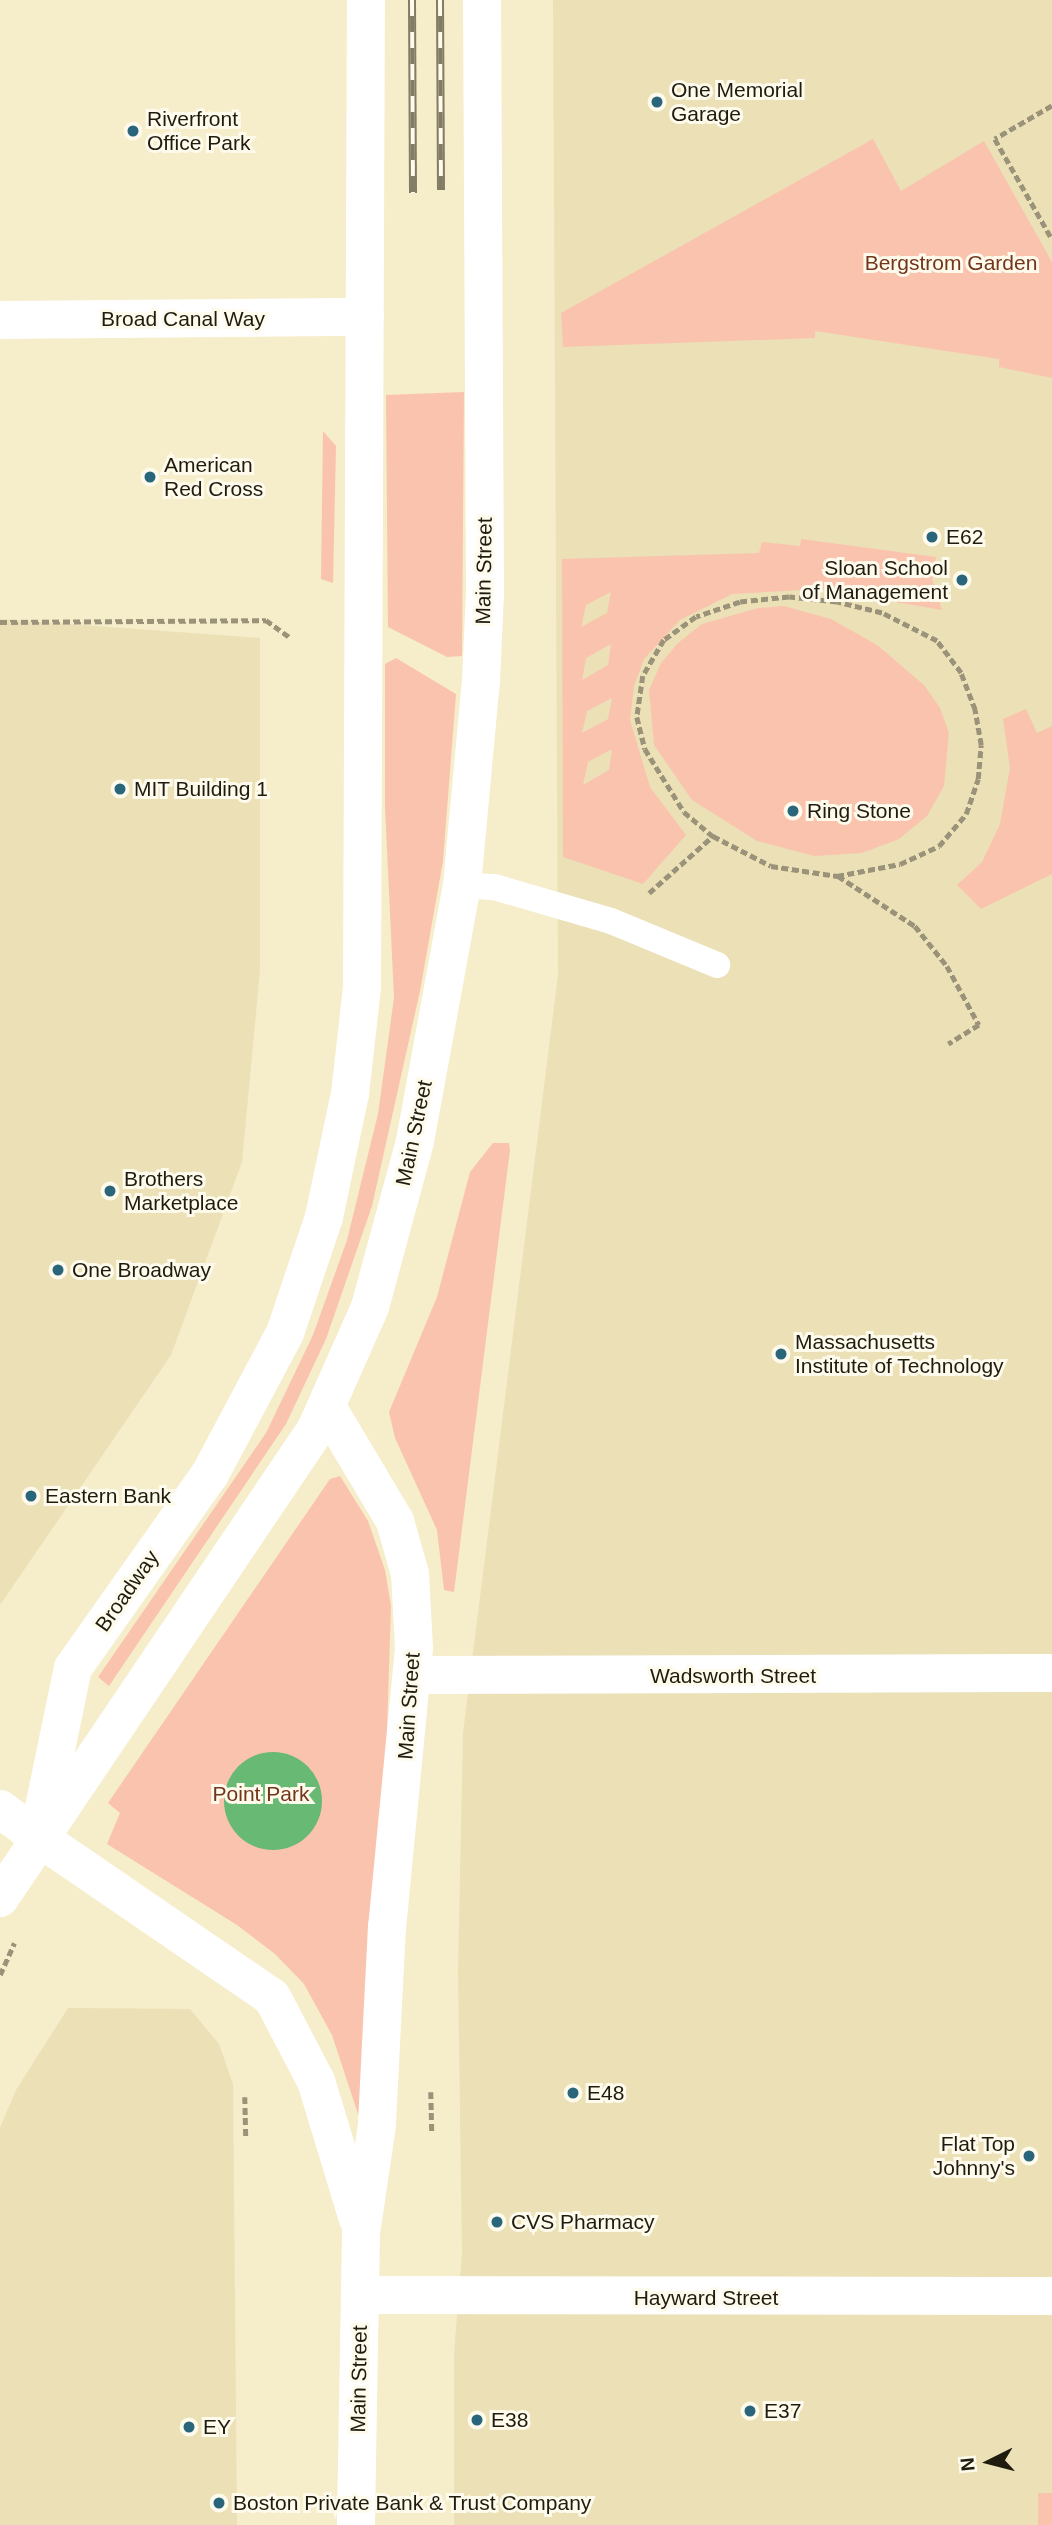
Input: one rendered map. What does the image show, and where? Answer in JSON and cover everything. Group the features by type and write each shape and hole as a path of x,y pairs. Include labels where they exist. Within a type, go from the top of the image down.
{"main road":[{"path":"365,317 366,0"},
{"name":"Main Street","path":"356,2525 362,2233 377,2125 388,1913 414,1675 412,1595 403,1544 378,1486 327,1407 370,1307 415,1141 462,885 476,751 485,592 482,0"},
{"name":"Broad Canal Way","path":"0,320 365,317"},
{"name":"Broadway","path":"38,1837 73,1668 209,1474 270,1366 302,1291 324,1217 358,1039 365,317"},
{"name":"Broadway","path":"0,1898 38,1837 273,1499 327,1407"},
{"name":"Wadsworth Street","path":"414,1675 1052,1673"},
{"name":"Main Street","path":"0,1809 272,1997 316,2081 362,2233"},
{"name":"Hayward Street","path":"360,2295 805,2298 1052,2296"}],"lane":[{"path":"462,885 494,887 611,921 717,965"}],"path":[{"path":"1052,106 995,139 1052,239"},
{"path":"765,599 837,602 882,613 937,641 961,673 975,710 981,745 978,779 961,822 939,846 900,864 837,876 771,866 713,836 684,812 645,749 637,717 643,676 664,640 696,617 765,599"},
{"path":"0,622 266,620 289,636"},
{"path":"646,896 713,836"},
{"path":"837,876 899,913 932,944 979,1025 949,1044"},
{"path":"431,2092 432,2132"},
{"path":"245,2097 246,2137"}],"shaded area":[{"name":"Massachusetts Institute of Technology","path":"553,0 1052,0 1052,2525 454,2525 454,2354 462,2254 458,1972 463,1733 558,975"},
{"path":"0,619 260,638 260,970 242,1162 171,1355 0,1605"},
{"path":"273,1752 292,1756 308,1766 318,1782 322,1801 318,1820 308,1836 292,1846 273,1850 254,1846 238,1836 228,1820 224,1801 228,1782 238,1766 254,1756"},
{"path":"68,2008 190,2009 219,2044 233,2084 237,2525 0,2525 0,2128 16,2090"}],"green space":[{"name":"Bergstrom Garden","path":"873,139 901,191 984,141 1052,262 1052,378 999,367 999,359 815,331 815,338 563,347 561,313"},
{"path":"464,392 462,656 447,657 388,627 386,395"},
{"path":"323,431 336,446 333,583 321,579"},
{"path":"801,539 936,557 932,579 942,610 820,589 732,594 680,620 644,659 634,686 630,720 650,787 686,835 643,884 563,857 562,559 759,553 762,542 800,546","holes":["611,592 607,613 581,627 586,605","611,644 608,665 582,680 586,658","612,698 608,719 582,733 587,711","612,749 609,770 583,785 588,762"]},
{"path":"784,606 831,619 877,645 924,685 940,708 949,733 944,786 927,816 899,839 862,853 814,856 757,841 692,800 654,745 649,690 661,663 678,643 702,624 758,608"},
{"path":"396,658 456,694 443,861 420,991 372,1206 326,1339 286,1424 109,1686 98,1677 266,1433 313,1335 347,1240 378,1114 394,998 385,807 385,664"},
{"path":"1026,709 1037,733 1052,726 1052,874 981,909 957,885 982,862 1000,824 1010,768 1003,719"},
{"path":"493,1143 509,1143 510,1150 454,1592 444,1590 437,1530 395,1438 389,1412 437,1297 470,1172"},
{"name":"Point Park","path":"340,1476 368,1521 385,1570 391,1606 386,1762 359,2117 332,2035 304,1984 275,1954 237,1925 107,1844 120,1813 108,1803 330,1479"},
{"path":"1038,2493 1052,2493 1052,2525 1038,2525"}],"railway":[{"path":"412,0 413,193"},
{"path":"440,0 441,190"}],"place":[{"name":"One Memorial Garage","path":"657,102"},
{"name":"Riverfront Office Park","path":"133,131"},
{"name":"American Red Cross","path":"150,477"},
{"name":"E62","path":"932,537"},
{"name":"Sloan School of Management","path":"962,580"},
{"name":"MIT Building 1","path":"120,789"},
{"name":"Ring Stone","path":"793,811"},
{"name":"Brothers Marketplace","path":"110,1191"},
{"name":"One Broadway","path":"58,1270"},
{"name":"Massachusetts Institute of Technology","path":"781,1354"},
{"name":"Eastern Bank","path":"31,1496"},
{"name":"E48","path":"573,2093"},
{"name":"Flat Top Johnny's","path":"1029,2156"},
{"name":"CVS Pharmacy","path":"497,2222"},
{"name":"E37","path":"750,2411"},
{"name":"E38","path":"477,2420"},
{"name":"EY","path":"189,2427"},
{"name":"Boston Private Bank & Trust Company","path":"219,2503"}]}
